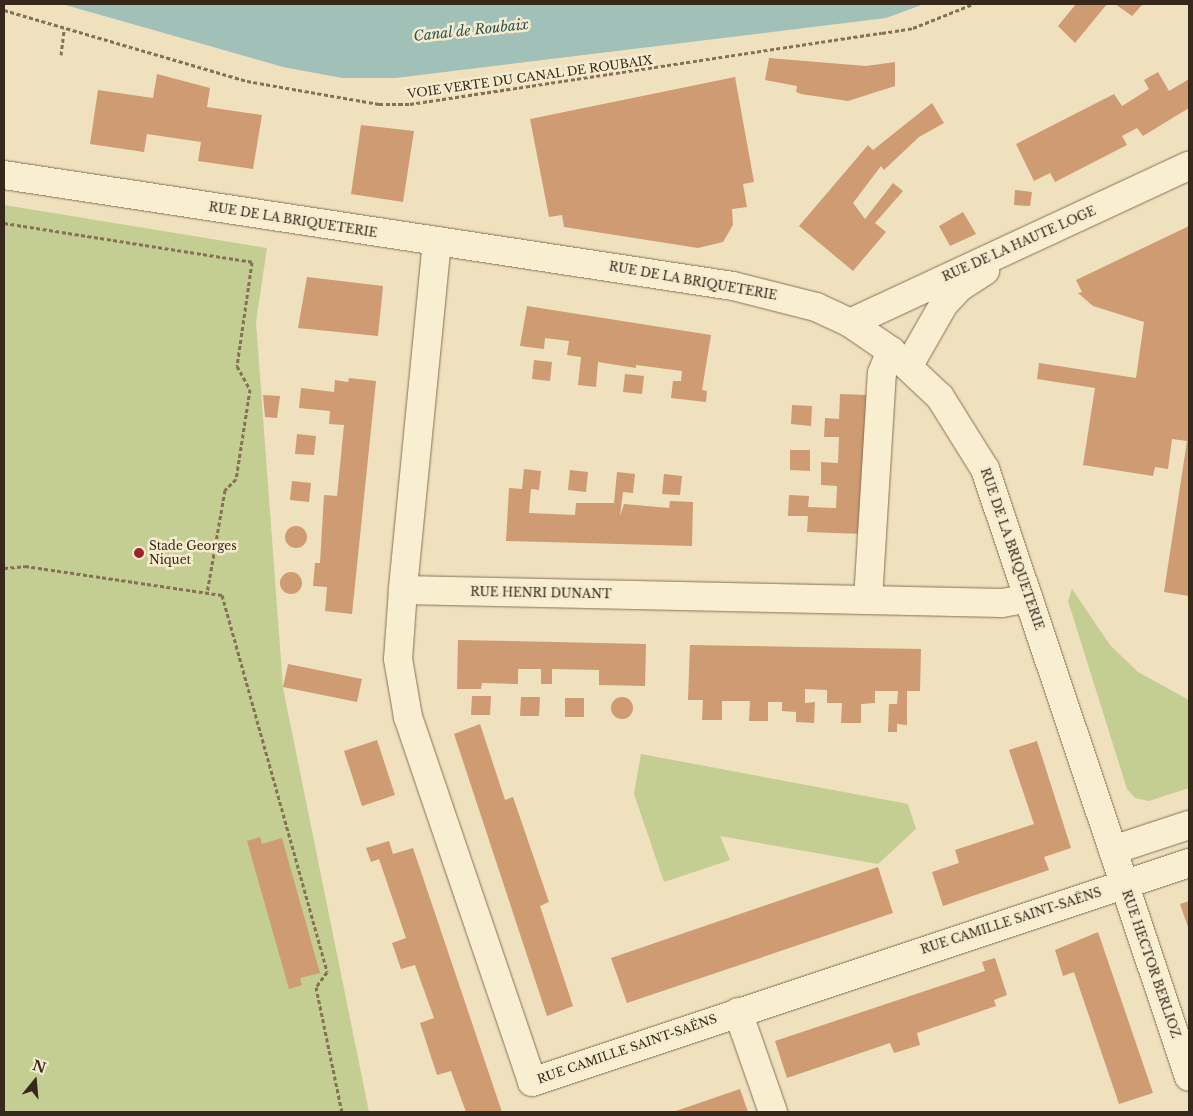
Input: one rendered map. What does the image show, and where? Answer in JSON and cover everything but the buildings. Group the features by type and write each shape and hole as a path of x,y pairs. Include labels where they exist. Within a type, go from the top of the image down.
{"street":[{"name":"RUE DE LA HAUTE LOGE","path":"850,323 970,264 1023,245 1189,166"},
{"name":"RUE DE LA BRIQUETERIE","path":"4,175 732,286 787,298 850,323 900,358 953,414 981,461 1113,850"},
{"path":"403,590 436,240"},
{"path":"868,600 882,373 900,358 960,287 1023,245"},
{"name":"RUE HENRI DUNANT","path":"403,590 1002,603 1029,598"},
{"name":"RUE CAMILLE SAINT-SAËNS","path":"403,590 398,658 408,716 532,1082 1124,883"},
{"path":"1113,850 1189,825"},
{"name":"RUE HECTOR BERLIOZ","path":"1113,850 1189,1077"},
{"path":"1124,883 1189,863"},
{"path":"738,1012 772,1112"}],"path":[{"name":"VOIE VERTE DU CANAL DE ROUBAIX","path":"4,10 64,30 316,96 410,104 913,28 973,4"},
{"path":"61,56 64,30"},
{"path":"4,223 252,262 237,366 250,389 236,478 225,490 207,593"},
{"path":"4,568 25,566 222,596 327,972 316,987 342,1112"}],"green space":[{"name":"Stade Georges Niquet","path":"4,205 267,248 256,322 283,688 369,1112 4,1112"},
{"path":"1072,589 1110,645 1138,672 1189,700 1189,788 1149,801 1135,798 1127,789 1068,601"},
{"path":"641,754 908,804 916,829 878,864 720,836 730,860 664,882 634,794"}],"water":[{"name":"Canal de Roubaix","path":"62,4 924,4 886,18 396,78 342,78 283,67"}],"place":[{"name":"Stade Georges Niquet","path":"139,553"}]}
